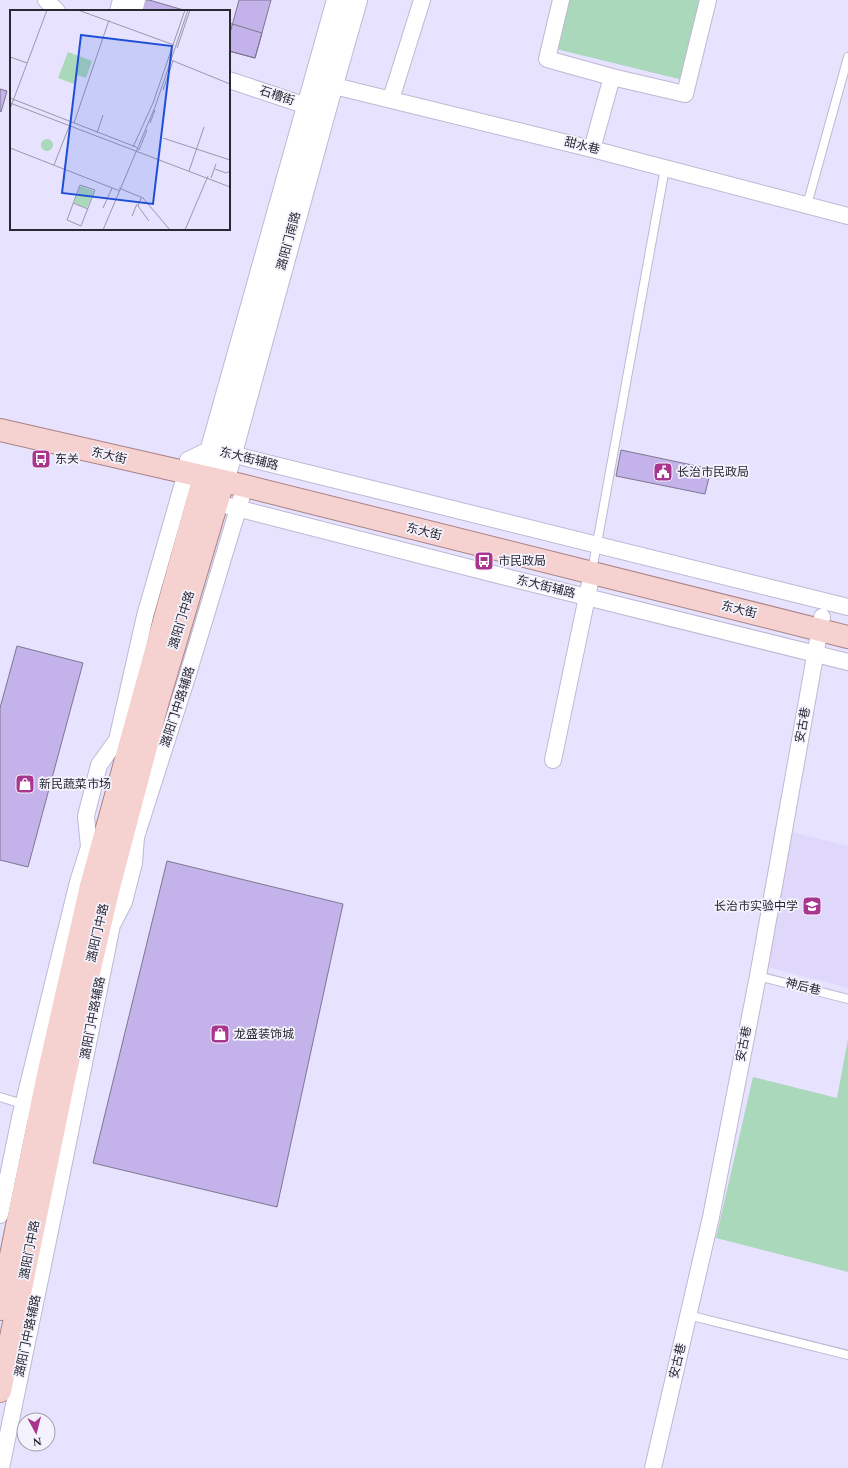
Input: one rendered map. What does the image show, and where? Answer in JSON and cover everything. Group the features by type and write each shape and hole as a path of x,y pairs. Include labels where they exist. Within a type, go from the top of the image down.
{"main road":[{"name":"潞阳门南路","path":"209,469 323,83 338,0"},
{"name":"潞阳门南路","path":"323,83 356,0"},
{"name":"东大街","path":"0,417 209,469 595,560 821,624 848,636"},
{"name":"东大街","path":"0,430 209,469 245,486 595,560"},
{"name":"潞阳门中路","path":"0,1391 5,1342 40,1109 108,891 158,701 217,503 209,469"},
{"name":"潞阳门中路","path":"0,1309 40,1109 91,886 209,469"},
{"name":"东大街","path":"821,624 848,624"}],"street":[{"path":"46,0 56,10"},
{"path":"118,10 121,0"},
{"path":"134,10 137,0"},
{"path":"391,99 422,0"},
{"path":"561,0 547,59 612,77 685,94 708,0"},
{"path":"592,149 612,77"},
{"name":"石槽街","path":"230,80 316,108"},
{"name":"甜水巷","path":"323,83 592,149 848,216"},
{"name":"潞阳门中路辅路","path":"1,1468 112,925 124,902 134,863 136,837 188,674 245,486"},
{"name":"东大街辅路","path":"217,503 848,662"},
{"path":"553,760 595,560 848,607"},
{"name":"安古巷","path":"653,1468 712,1209 758,976 821,624"},
{"path":"0,1215 40,1109"}],"lane":[{"path":"807,205 848,57"},
{"path":"595,560 665,168"},
{"name":"神后巷","path":"758,976 848,998"},
{"path":"0,1097 40,1109"},
{"path":"688,1315 848,1355"}],"shaded area":[{"name":"长治市实验中学","path":"788,831 848,846 848,988 768,967"}],"green space":[{"path":"568,0 702,0 683,80 556,49"},
{"path":"848,1039 848,1272 716,1238 753,1077 837,1098"}],"building":[{"path":"139,0 149,0 184,10 137,10"},
{"path":"239,0 271,0 255,58 230,51 230,33"},
{"path":"230,23 262,33 255,58 230,51"},
{"path":"0,89 7,91 1,112 0,111"},
{"name":"长治市民政局","path":"621,450 711,469 705,494 616,476"},
{"name":"新民蔬菜市场","path":"17,646 83,663 28,867 0,860 0,708"},
{"name":"龙盛装饰城","path":"167,861 343,904 277,1207 93,1163"}],"place":[{"name":"东关","path":"41,459"},
{"name":"长治市民政局","path":"663,472"},
{"name":"市民政局","path":"484,561"},
{"name":"新民蔬菜市场","path":"25,784"},
{"name":"长治市实验中学","path":"812,906"},
{"name":"龙盛装饰城","path":"220,1034"}]}
